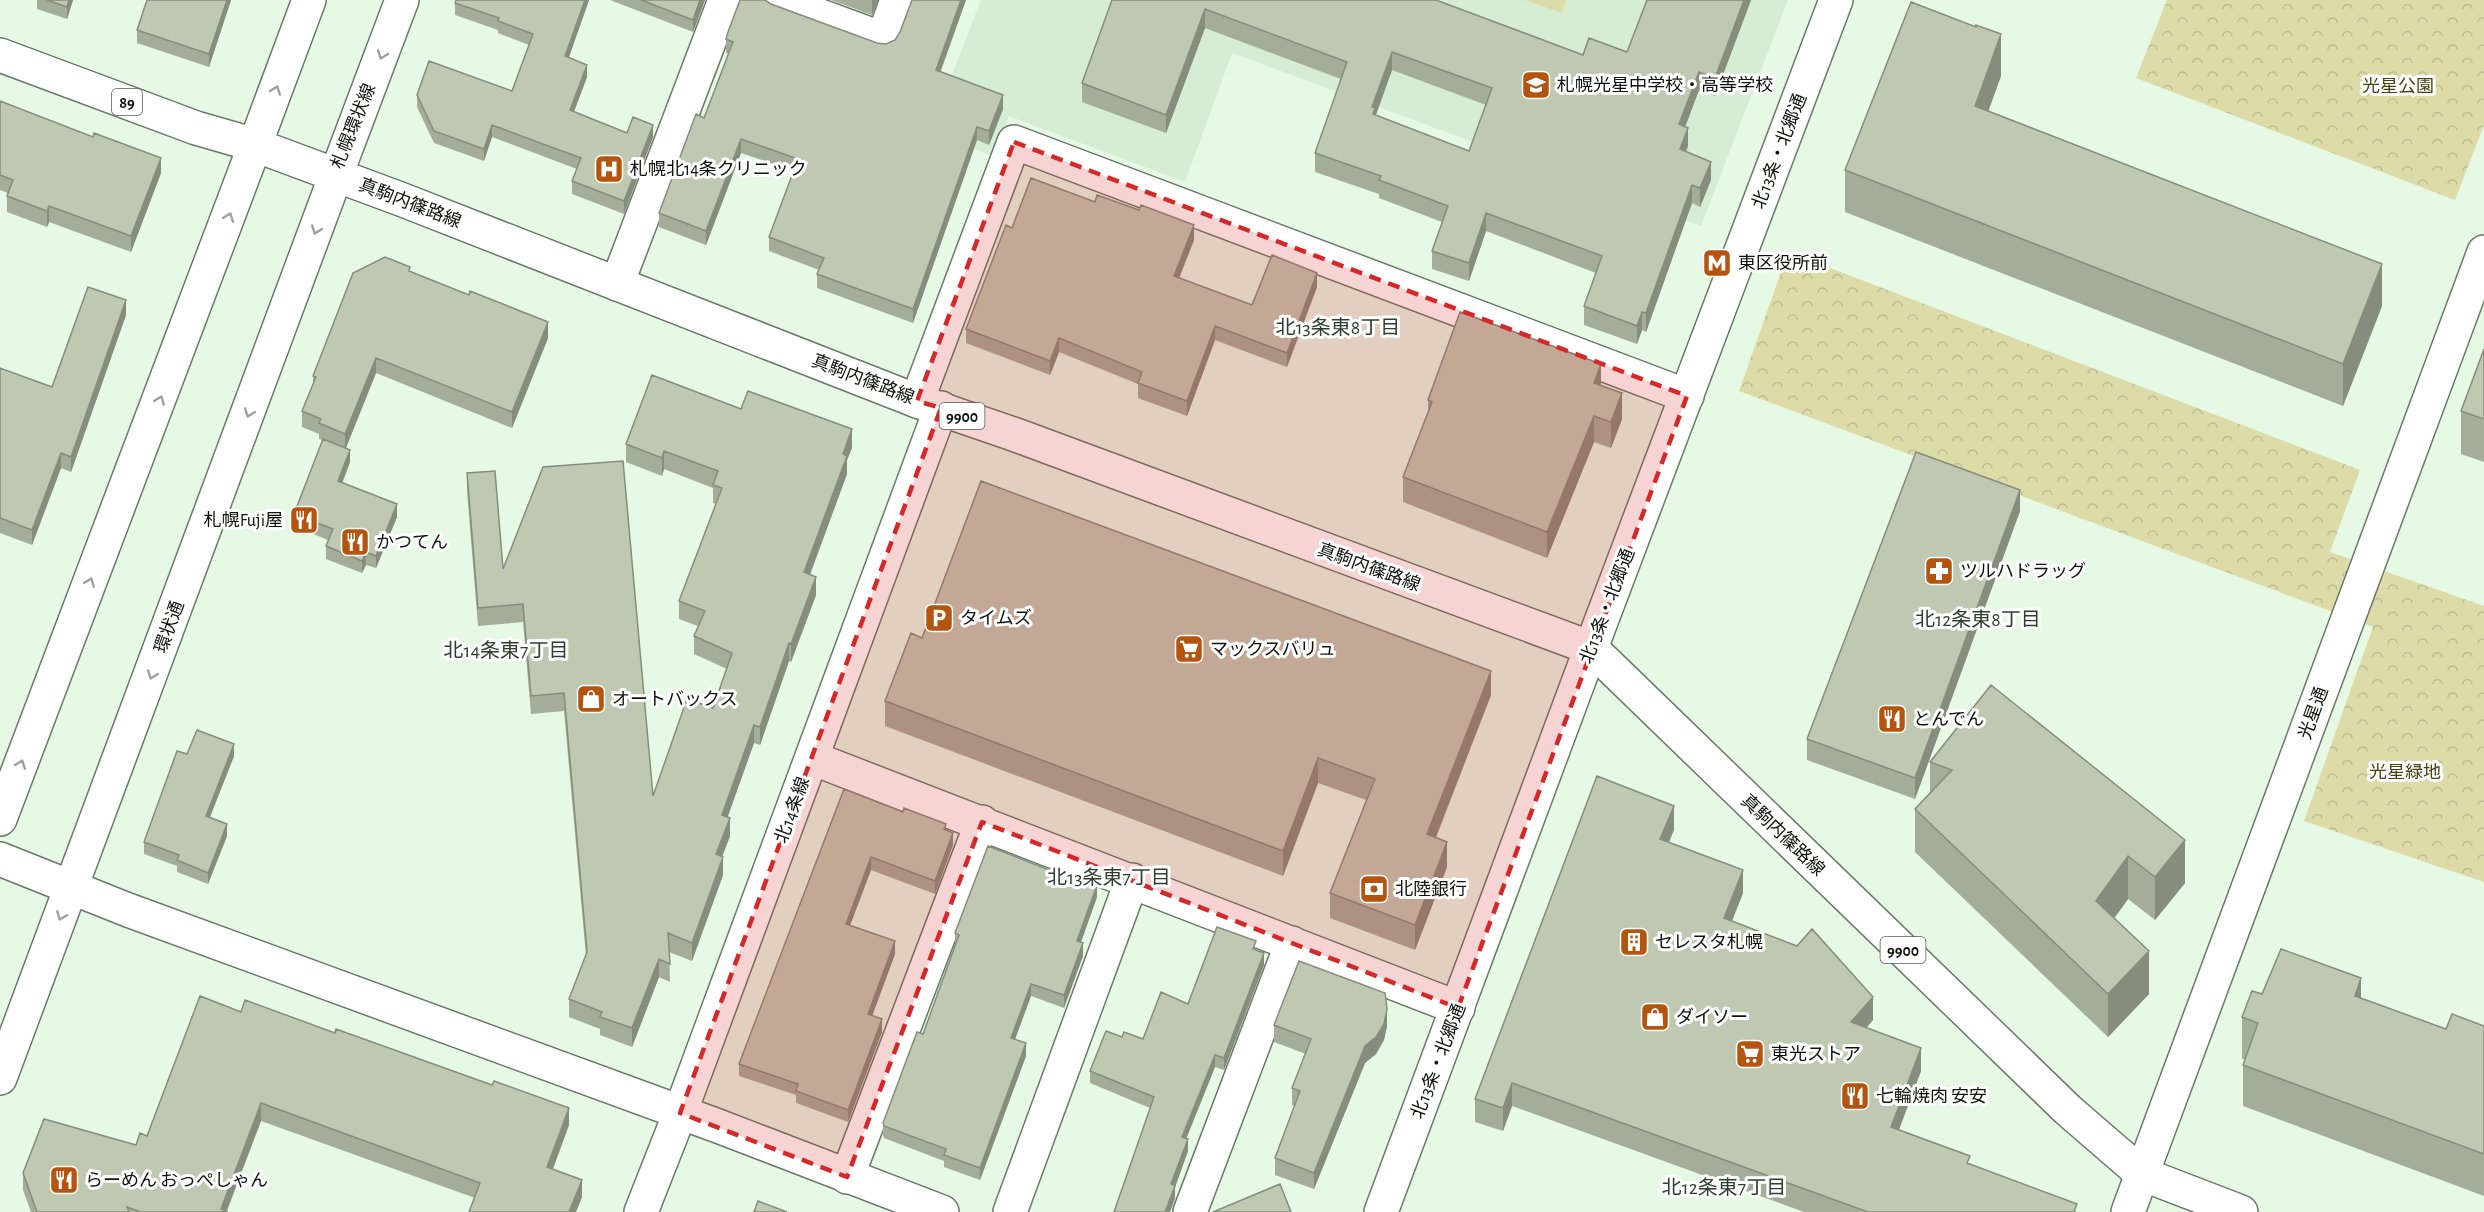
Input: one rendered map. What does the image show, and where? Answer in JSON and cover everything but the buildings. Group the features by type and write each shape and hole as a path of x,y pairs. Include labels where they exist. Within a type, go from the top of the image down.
{"street":[{"path":"0,819 309,0"},
{"name":"札幌環状線","path":"0,54 196,128 255,145 336,176 402,0"},
{"path":"617,284 724,0"},
{"path":"777,0 883,39 897,0"},
{"name":"北13条・北郷通","path":"1381,1212 1836,0"},
{"name":"北14条線","path":"642,1212 681,1113 812,758 1014,142 1687,396"},
{"name":"真駒内篠路線","path":"336,176 929,404 1591,648 2068,1110 2142,1174 2241,1212"},
{"name":"環状通","path":"0,1078 336,176"},
{"name":"光星通","path":"2128,1212 2484,252"},
{"path":"812,758 1458,1008"},
{"path":"848,1177 982,822"},
{"path":"0,859 73,886 128,910 681,1113 942,1212"},
{"path":"1010,1212 1132,880"},
{"path":"1190,1212 1292,943"}],"highlighted area":[{"path":"1014,142 1687,396 1458,1008 982,822 847,1177 680,1113 941,408 917,401"}],"shaded area":[{"name":"札幌光星中学校・高等学校","path":"981,0 1788,0 1701,226 1232,53 1185,182 1009,116 994,157 931,129"}],"green space":[{"path":"1525,0 1566,0 1562,13"},
{"name":"光星公園","path":"2167,0 2484,0 2484,125 2455,200 2136,78"},
{"name":"光星緑地","path":"1788,252 2360,470 2330,552 2484,606 2484,882 2304,821 2373,627 1739,391"}],"place":[{"name":"札幌光星中学校・高等学校","path":"1536,85"},
{"name":"札幌北14条クリニック","path":"609,169"},
{"name":"東区役所前","path":"1717,263"},
{"name":"札幌Fuji屋","path":"304,520"},
{"name":"かつてん","path":"355,542"},
{"name":"ツルハドラッグ","path":"1939,571"},
{"name":"タイムズ","path":"939,618"},
{"name":"マックスバリュ","path":"1189,649"},
{"name":"オートバックス","path":"591,699"},
{"name":"とんでん","path":"1892,719"},
{"name":"北陸銀行","path":"1374,889"},
{"name":"セレスタ札幌","path":"1634,942"},
{"name":"ダイソー","path":"1655,1017"},
{"name":"東光ストア","path":"1750,1054"},
{"name":"七輪焼肉 安安","path":"1855,1096"},
{"name":"らーめん おっぺしゃん","path":"64,1180"}],"district":[{"name":"北13条東8丁目","path":"1338,327"},
{"name":"北12条東8丁目","path":"1978,619"},
{"name":"北14条東7丁目","path":"506,650"},
{"name":"北13条東7丁目","path":"1109,877"},
{"name":"北12条東7丁目","path":"1724,1187"}]}
